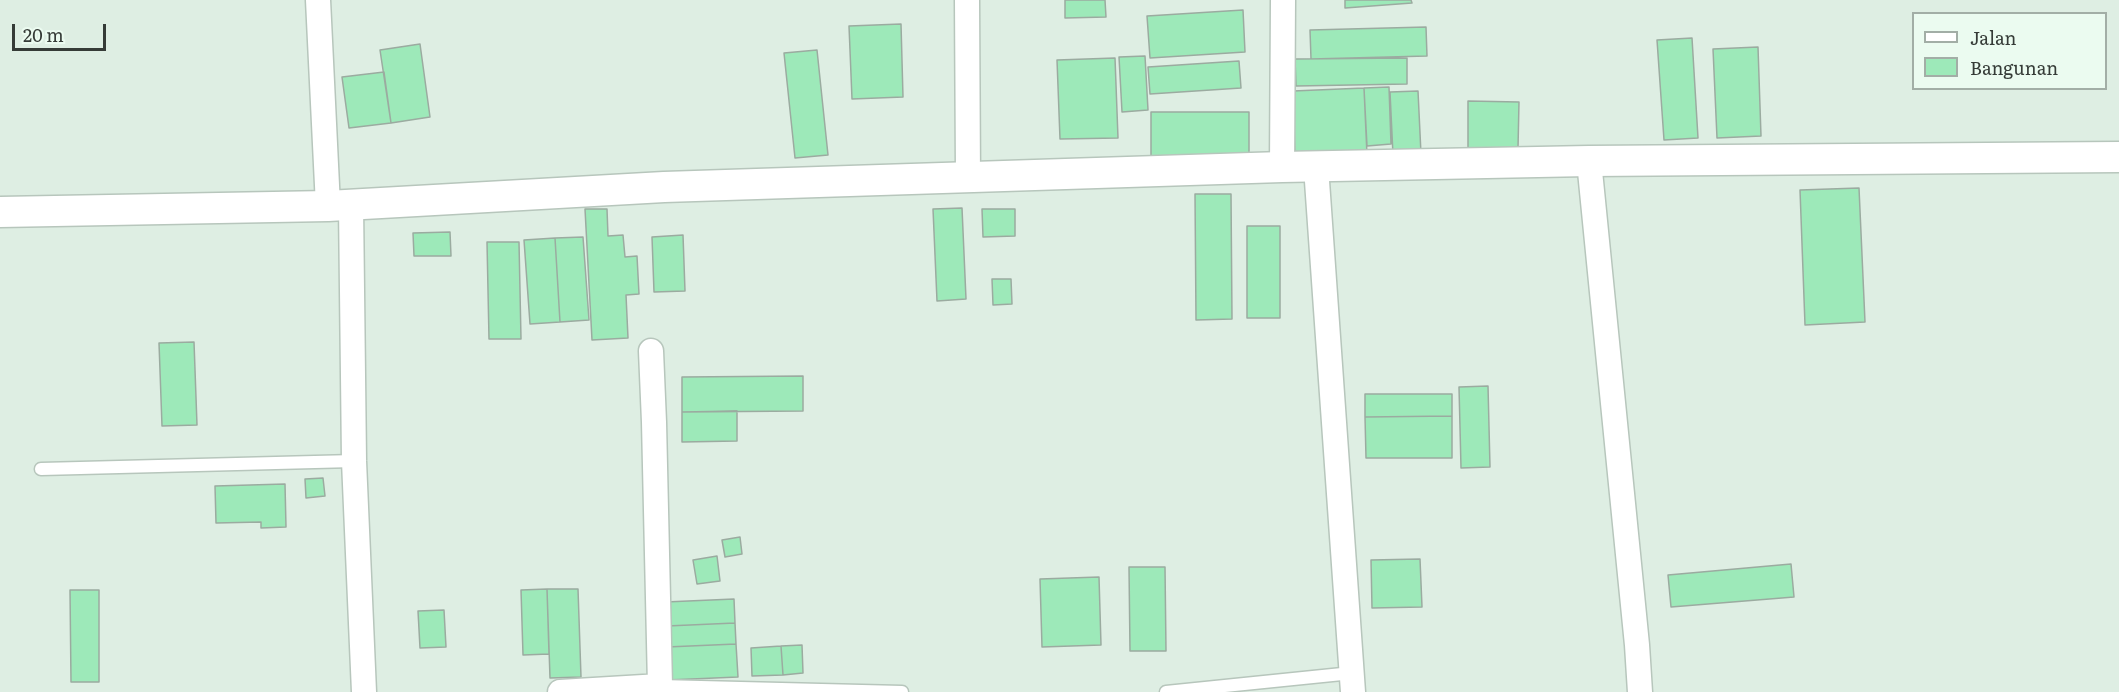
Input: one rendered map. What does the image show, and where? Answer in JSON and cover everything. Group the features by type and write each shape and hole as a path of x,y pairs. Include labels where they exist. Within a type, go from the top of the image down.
{"street":[{"path":"318,0 339,206 354,461 364,692"},
{"path":"967,0 968,177"},
{"path":"1282,167 1283,0"},
{"path":"0,212 339,206 664,187 1316,166 1589,161 2119,157"},
{"path":"1589,161 1640,692"},
{"path":"1316,166 1352,683"},
{"path":"560,692 660,686 651,351"}],"lane":[{"path":"41,469 354,461"},
{"path":"1166,692 1352,683"},
{"path":"660,686 902,692"}],"building":[{"path":"1065,0 1105,0 1106,17 1065,18"},
{"path":"1345,0 1411,0 1412,3 1345,8"},
{"path":"1243,10 1245,52 1150,58 1147,16"},
{"path":"901,24 903,97 852,99 849,26"},
{"path":"1426,27 1427,56 1311,59 1310,30"},
{"path":"1692,38 1698,138 1664,140 1657,40"},
{"path":"420,44 430,117 391,123 380,50"},
{"path":"1758,47 1761,136 1717,138 1713,49"},
{"path":"817,50 828,155 795,158 784,53"},
{"path":"1145,56 1148,110 1122,112 1119,57"},
{"path":"1115,58 1118,138 1060,139 1057,60"},
{"path":"1407,58 1407,84 1296,86 1295,59"},
{"path":"1239,61 1241,88 1150,94 1148,67"},
{"path":"384,72 391,123 349,128 342,77"},
{"path":"1389,87 1391,144 1367,146 1364,88"},
{"path":"1364,88 1367,155 1295,158 1293,91"},
{"path":"1418,91 1421,154 1393,155 1390,92"},
{"path":"1468,101 1519,102 1518,148 1468,148"},
{"path":"1151,112 1249,112 1249,159 1151,160"},
{"path":"1859,188 1865,322 1805,325 1800,190"},
{"path":"1195,194 1231,194 1232,319 1196,320"},
{"path":"962,208 966,299 937,301 933,209"},
{"path":"585,209 607,209 608,236 623,235 625,257 637,256 639,294 626,295 628,338 592,340"},
{"path":"982,209 1015,209 1015,236 983,237"},
{"path":"1247,226 1280,226 1280,318 1247,318"},
{"path":"450,232 451,256 414,256 413,233"},
{"path":"683,235 685,291 654,292 652,237"},
{"path":"583,237 589,320 560,322 555,238"},
{"path":"555,238 560,322 530,324 524,240"},
{"path":"487,242 519,242 521,339 489,339"},
{"path":"992,279 1011,279 1012,304 993,305"},
{"path":"194,342 197,425 162,426 159,343"},
{"path":"803,376 803,411 682,412 682,377"},
{"path":"1488,386 1490,467 1461,468 1459,387"},
{"path":"1365,394 1452,394 1452,416 1365,417"},
{"path":"737,411 737,441 682,442 682,412"},
{"path":"1452,416 1452,458 1366,458 1365,417"},
{"path":"323,478 325,496 306,498 305,479"},
{"path":"285,484 286,527 261,528 261,522 216,523 215,486"},
{"path":"740,537 742,554 725,557 722,540"},
{"path":"717,556 720,581 697,584 693,560"},
{"path":"1420,559 1422,607 1372,608 1371,560"},
{"path":"1791,564 1794,597 1671,607 1668,575"},
{"path":"1129,567 1165,567 1166,651 1130,651"},
{"path":"1099,577 1101,645 1042,647 1040,579"},
{"path":"547,589 578,589 581,677 550,678"},
{"path":"547,589 549,654 523,655 521,590"},
{"path":"70,590 99,590 99,682 71,682"},
{"path":"734,599 735,623 667,626 665,602"},
{"path":"444,610 446,647 420,648 418,611"},
{"path":"735,623 736,644 667,647 667,626"},
{"path":"736,644 738,677 668,680 667,647"},
{"path":"802,645 803,673 783,675 781,646"},
{"path":"781,646 783,675 752,676 751,648"}]}
